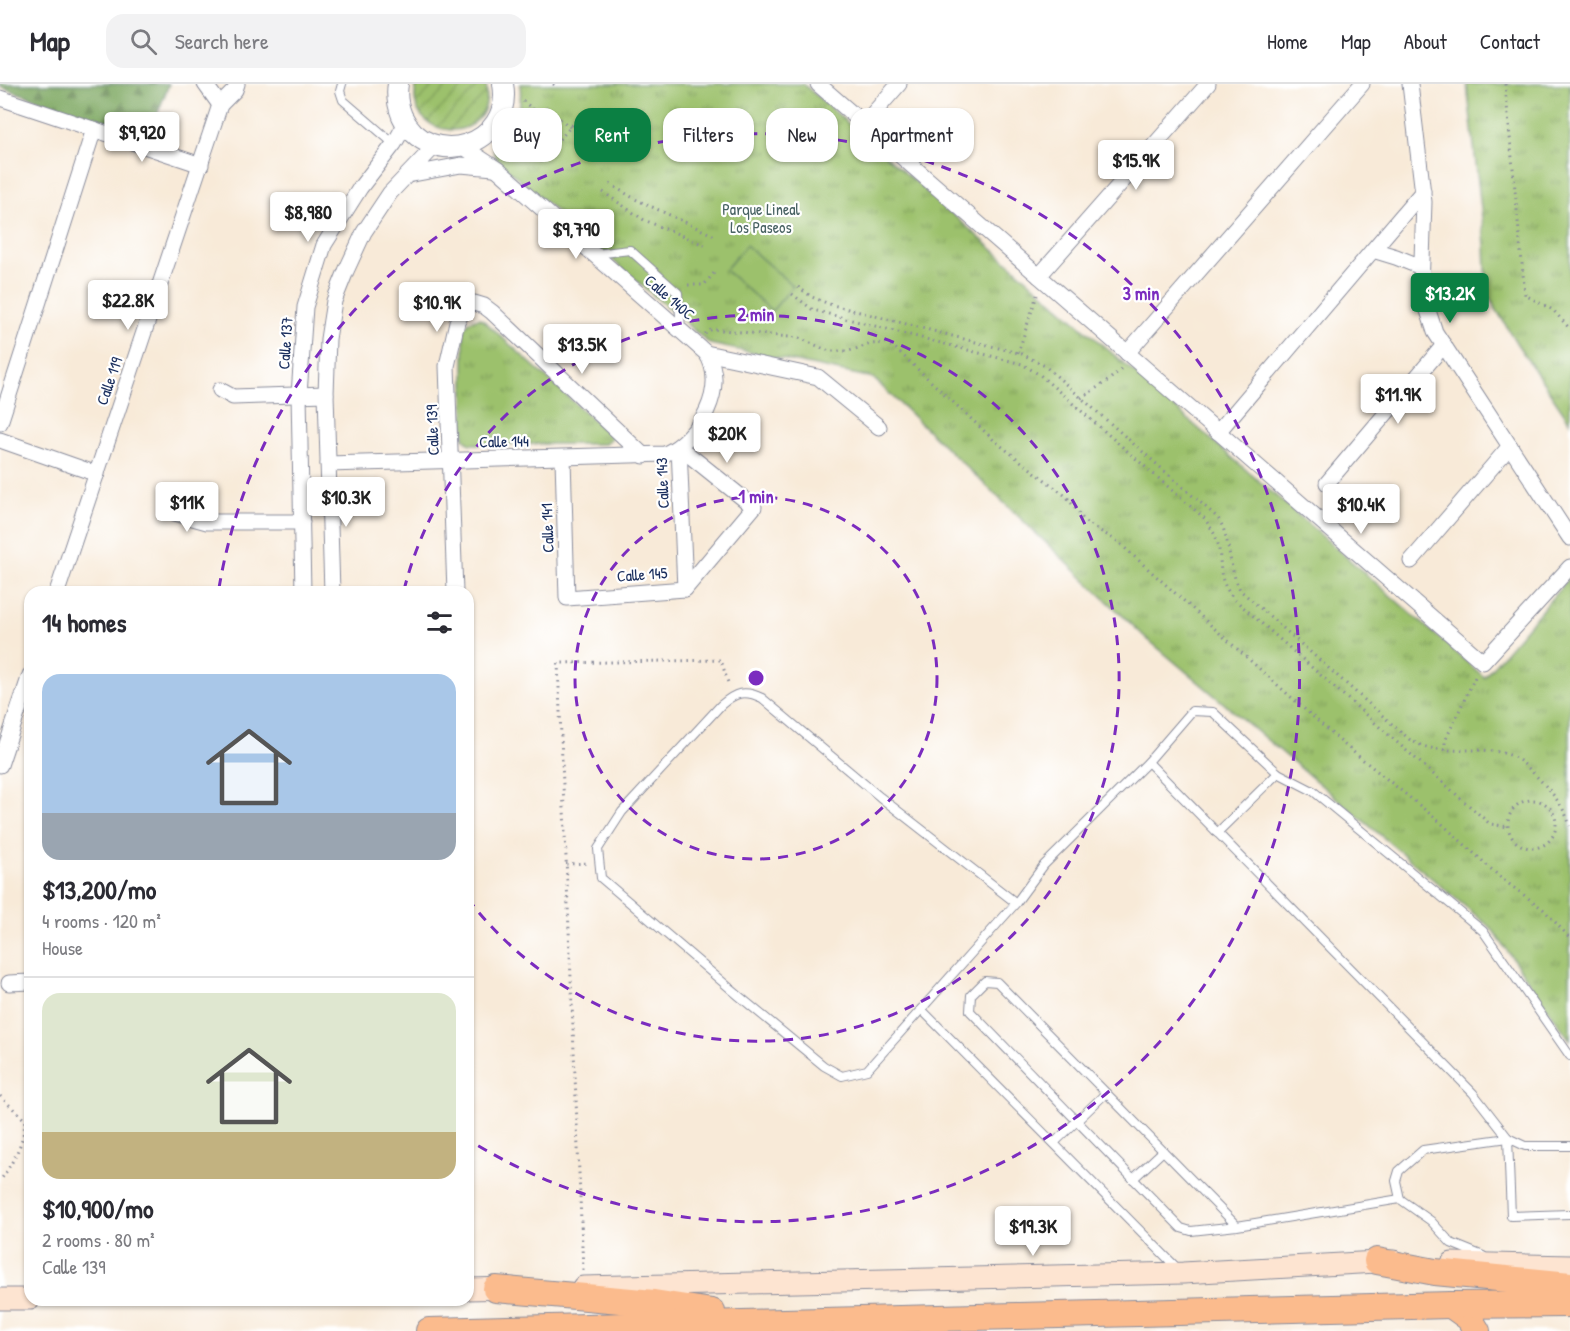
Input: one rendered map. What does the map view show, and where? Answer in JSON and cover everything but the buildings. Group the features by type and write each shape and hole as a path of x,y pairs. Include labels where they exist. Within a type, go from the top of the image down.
{"highway":[{"path":"1377,1261 1435,1272 1570,1285"},
{"path":"496,1289 654,1303 777,1322"},
{"path":"429,1331 1451,1305 1570,1304"},
{"path":"1451,1305 1469,1318 1477,1331"}],"main road":[{"path":"474,1289 1182,1273 1377,1261 1570,1266"},
{"path":"0,1299 24,1299"}],"street":[{"path":"205,84 220,105"},
{"name":"Calle 119","path":"59,586 220,105 235,90 237,84"},
{"path":"332,586 326,394 328,339 334,301 364,232 390,193 431,150 476,141 488,133 503,107 503,84"},
{"path":"818,84 850,112"},
{"path":"878,108 899,84"},
{"path":"1039,276 1208,84"},
{"path":"1130,355 1362,84"},
{"path":"1410,84 1423,191 1420,290 1435,332 1570,538"},
{"path":"397,85 399,109 406,123 416,135 430,144 453,147"},
{"path":"0,98 201,165"},
{"name":"Calle 137","path":"303,586 299,394 305,307 324,245 360,188 394,144 406,123"},
{"path":"0,423 94,129"},
{"name":"Calle 140C","path":"453,147 497,169 700,348"},
{"path":"908,162 1483,662 1570,567"},
{"path":"408,175 461,165 497,169"},
{"path":"1218,432 1423,191"},
{"path":"1372,250 1421,267"},
{"name":"Calle 139","path":"455,586 447,366 457,322 464,309 470,304 484,306 498,317 644,456"},
{"path":"1327,483 1444,345"},
{"path":"700,348 818,377 879,427"},
{"name":"Calle 143","path":"685,589 679,447 696,429 714,390 714,370 700,348"},
{"path":"220,390 233,397 326,394"},
{"path":"0,440 97,474"},
{"path":"1411,561 1510,446"},
{"name":"Calle 144","path":"328,464 644,456 665,454 679,447"},
{"name":"Calle 145","path":"567,598 685,589 754,507 679,447"},
{"name":"Calle 141","path":"563,458 567,598"},
{"path":"175,513 207,522 302,522"},
{"path":"0,765 24,693"},
{"path":"9,983 24,982"}],"lane":[{"path":"342,84 340,91 344,99 394,144"},
{"path":"594,254 630,250 678,293 681,331"},
{"path":"1016,903 880,797 762,698 752,693 742,692 732,695 721,705 622,812 598,849 601,878 613,890 824,1066 842,1076 867,1070 1016,903 1044,866 1148,762 1192,711 1213,712 1278,773 1313,791 1483,931 1570,1056"},
{"path":"1148,762 1473,1093 1508,1137 1525,1146 1570,1146"},
{"path":"1217,833 1278,773"},
{"path":"1237,1226 997,982 985,981 971,995 970,1011 1182,1228 1191,1231 1237,1226 1400,1199"},
{"path":"921,1009 1182,1273"},
{"path":"1054,1143 1106,1093"},
{"path":"1507,1264 1451,1243 1431,1221 1400,1199 1396,1181 1399,1171 1423,1150 1508,1137"},
{"path":"1508,1137 1511,1216 1570,1214"},
{"path":"1133,1179 1163,1150"}],"path":[{"path":"1505,84 1525,295 1553,310 1570,329"},
{"path":"523,100 532,108"},
{"path":"562,120 570,127"},
{"path":"562,137 574,123"},
{"path":"609,184 635,199 715,236"},
{"path":"603,192 644,220 707,246"},
{"path":"688,285 704,285 714,273"},
{"path":"1018,353 1040,287 1039,276"},
{"path":"798,287 812,297 829,304 1018,353 1045,366 1218,518 1226,536 1234,580 1249,598 1409,739 1425,748 1488,751 1514,757 1556,797 1570,826"},
{"path":"792,294 813,310 1022,364 1040,375 1204,518 1218,542 1221,577 1234,599 1490,824 1508,827"},
{"path":"700,348 712,329 799,338 829,351 849,351 871,344 886,343 896,349 996,442 1067,497 1085,522 1117,541 1341,742 1440,822 1502,879 1543,909 1570,938"},
{"path":"1082,398 1109,380 1130,355"},
{"path":"584,1287 558,663 721,660 732,695"},
{"path":"1445,750 1445,741 1483,662"},
{"path":"1535,799 1550,807 1557,822 1552,838 1540,847 1533,848 1518,844 1508,827 1509,816 1513,809 1519,803 1535,799"},
{"path":"566,864 599,862"},
{"path":"0,1096 24,1119"},
{"path":"0,1181 19,1151 24,1137"}],"green space":[{"path":"0,84 169,84 149,136 0,87"},
{"path":"417,84 486,84 485,105 477,120 465,128 449,130 434,126 422,117 416,103"},
{"name":"Parque Lineal Los Paseos","path":"520,84 803,84 831,108 766,108 766,162 838,162 838,114 850,125 850,162 893,162 1484,677 1570,577 1570,1040 1492,929 1146,638 873,378 710,344 499,162 562,162 562,108 518,108"},
{"path":"1467,84 1570,84 1570,422 1517,344 1487,294 1485,245"},
{"path":"746,245 793,286 772,311 725,270"},
{"path":"479,318 612,437 605,444 470,444 464,438 464,329 470,321"}]}
